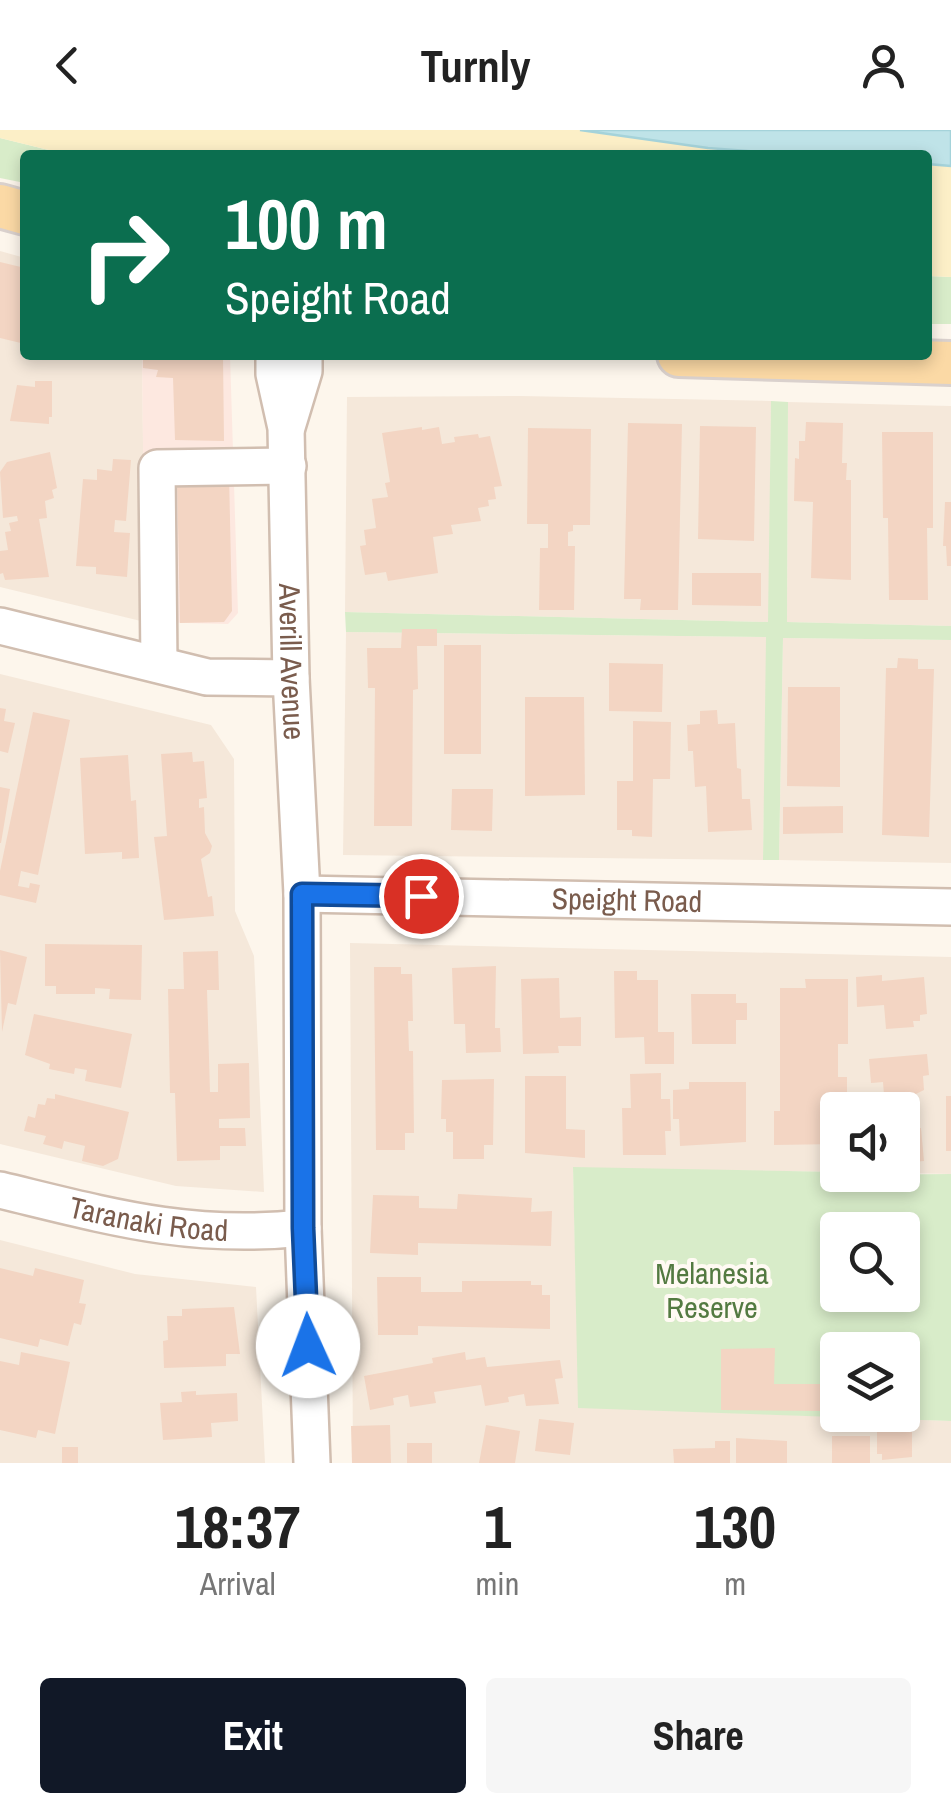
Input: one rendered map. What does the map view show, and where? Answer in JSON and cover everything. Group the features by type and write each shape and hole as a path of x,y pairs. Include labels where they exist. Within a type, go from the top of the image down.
{"main road":[{"path":"849,360 951,363"}],"street":[{"name":"Averill Avenue","path":"274,360 287,448 302,894 303,1228 312,1463"},
{"name":"Averill Avenue","path":"287,448 304,360"},
{"path":"158,450 287,448"},
{"path":"159,664 158,468 287,448"},
{"path":"0,626 206,677 292,678"},
{"name":"Speight Road","path":"302,894 951,907"},
{"name":"Taranaki Road","path":"0,1190 174,1229 244,1233 303,1228"}],"shaded area":[{"path":"0,251 20,257 20,360 142,360 145,622 0,587"},
{"path":"142,360 230,360 238,613 228,624 145,622"},
{"path":"347,397 771,401 769,622 345,612"},
{"path":"788,402 951,406 951,626 787,622"},
{"path":"346,632 767,637 763,860 343,855"},
{"path":"783,638 951,640 951,863 779,860"},
{"path":"0,674 211,725 234,759 235,911 254,956 264,1192 176,1186 0,1144"},
{"path":"350,943 951,957 951,1174 920,1173 920,1092 820,1092 820,1172 573,1168 579,1407 820,1416 820,1432 920,1432 920,1420 951,1421 951,1463 353,1463"},
{"path":"0,1240 135,1274 256,1287 265,1463 0,1463"}],"green space":[{"path":"0,138 49,150 20,150 20,182 0,178"},
{"path":"932,276 951,277 951,324 932,324"},
{"path":"771,401 788,402 787,622 951,626 951,640 783,638 779,860 763,860 766,637 346,632 345,612 768,622"},
{"name":"Melanesia Reserve","path":"573,1167 820,1172 820,1192 920,1192 920,1174 951,1174 951,1421 920,1420 920,1332 820,1332 820,1416 578,1408"}],"sand":[{"path":"0,130 580,130 735,150 49,150 0,138"},
{"path":"932,164 951,166 951,277 932,276"}],"water":[{"path":"580,130 951,130 951,166 932,164 932,150 708,148"}],"building":[{"path":"0,262 20,267 20,343 0,338"},
{"path":"143,360 223,360 224,441 175,440 173,378 156,377 158,370 143,368"},
{"path":"35,381 52,381 49,424 10,421 17,385 35,387"},
{"path":"806,422 843,423 842,463 847,463 846,480 851,480 851,580 811,578 813,502 794,501 795,458 799,459 799,441 805,441"},
{"path":"628,423 682,424 678,610 640,610 641,599 624,599"},
{"path":"700,426 756,427 754,541 698,539"},
{"path":"439,427 442,444 455,442 454,437 490,436 502,486 494,487 496,499 488,500 489,506 478,508 481,521 451,525 453,534 433,537 438,573 388,581 386,572 365,575 360,546 366,545 364,530 376,528 372,499 388,497 385,483 390,482 382,433"},
{"path":"528,428 591,429 590,525 573,525 573,531 568,532 568,546 575,546 574,610 539,610 540,548 548,548 548,524 527,524"},
{"path":"882,432 933,432 933,528 927,528 928,600 889,600"},
{"path":"50,452 57,488 52,490 54,498 45,501 47,518 39,519 49,577 5,580 0,574 0,551 8,550 5,532 11,531 9,523 18,521 17,516 3,518 0,472 7,462"},
{"path":"113,459 131,460 126,521 115,520 114,532 130,533 127,577 96,574 96,567 76,566 83,479 97,480 97,469 112,471"},
{"path":"229,473 232,611 224,622 180,623 177,474"},
{"path":"945,502 951,502 951,566 947,566 943,546"},
{"path":"692,573 761,573 761,606 692,605"},
{"path":"402,629 437,629 437,646 417,646 412,826 374,826 375,688 368,688 367,648 401,648"},
{"path":"444,645 481,645 481,754 444,754"},
{"path":"898,658 918,659 918,669 934,669 929,837 882,835 886,668 897,668"},
{"path":"609,663 663,664 662,712 609,711"},
{"path":"788,687 840,687 840,787 787,786"},
{"path":"525,697 584,697 585,795 525,796"},
{"path":"0,708 6,709 4,721 15,723 8,753 0,751"},
{"path":"717,710 718,724 735,723 737,768 741,769 742,799 750,799 752,830 708,832 706,786 695,787 687,725 700,724 700,711"},
{"path":"33,712 70,720 38,875 21,871 18,886 40,885 36,903 0,895 0,871"},
{"path":"633,721 671,722 670,779 653,779 652,837 617,830 617,781 633,781"},
{"path":"192,752 193,762 204,761 207,798 199,799 199,808 204,807 205,833 212,846 201,859 214,916 164,920 154,837 167,836 161,754"},
{"path":"128,755 131,801 136,800 139,858 122,859 122,852 85,854 80,758"},
{"path":"0,787 10,789 1,843 0,843"},
{"path":"452,789 493,789 492,831 451,830"},
{"path":"843,806 843,833 783,834 783,807"},
{"path":"45,944 142,945 141,1000 109,999 110,989 95,988 95,994 56,994 56,986 45,986"},
{"path":"0,950 27,957 16,1005 8,1003 2,1032"},
{"path":"218,951 219,990 207,990 210,1092 218,1092 218,1064 249,1063 250,1118 219,1119 219,1128 245,1128 246,1146 220,1146 220,1160 177,1161 175,1093 170,1093 168,989 184,989 183,952"},
{"path":"496,966 495,1028 500,1028 501,1052 466,1053 465,1024 454,1024 452,968"},
{"path":"374,967 401,967 401,974 412,974 413,1021 408,1021 409,1051 413,1051 414,1133 405,1133 405,1150 376,1150"},
{"path":"614,971 637,971 637,980 658,980 658,1032 674,1032 674,1064 645,1064 644,1037 615,1038"},
{"path":"882,975 882,981 924,977 927,1014 920,1015 920,1021 913,1021 914,1027 886,1029 884,1005 857,1007 856,977"},
{"path":"559,978 560,1018 581,1017 581,1046 558,1046 559,1053 523,1054 521,979"},
{"path":"805,979 848,979 848,1044 838,1044 838,1077 847,1077 847,1092 820,1092 820,1144 774,1145 774,1111 780,1111 780,988 806,988"},
{"path":"691,994 736,994 736,1003 747,1003 747,1020 736,1020 736,1044 692,1044"},
{"path":"34,1014 132,1034 121,1088 85,1081 87,1070 75,1068 74,1074 49,1069 50,1064 25,1055"},
{"path":"927,1054 929,1075 923,1076 924,1090 884,1092 883,1082 871,1083 869,1059"},
{"path":"661,1073 661,1099 670,1099 671,1131 665,1131 666,1155 623,1155 622,1108 631,1108 630,1074"},
{"path":"525,1076 566,1076 566,1129 585,1130 585,1158 525,1153"},
{"path":"494,1079 493,1145 484,1145 484,1159 453,1159 453,1132 446,1132 446,1119 441,1119 442,1080"},
{"path":"689,1082 746,1082 746,1142 680,1146 679,1119 673,1119 673,1090 689,1089"},
{"path":"55,1094 129,1112 118,1159 103,1166 82,1161 85,1146 64,1141 62,1149 43,1144 46,1136 24,1131 28,1116 35,1118 38,1104 45,1105 47,1098 55,1099"},
{"path":"946,1096 951,1096 951,1151 946,1151"},
{"path":"920,1128 924,1161 920,1161"},
{"path":"458,1194 532,1198 531,1212 552,1211 551,1246 418,1243 418,1255 370,1253 373,1195 419,1196 419,1208 457,1209"},
{"path":"0,1268 33,1276 35,1268 84,1280 79,1303 86,1304 81,1325 74,1323 68,1346 40,1339 38,1347 0,1338"},
{"path":"377,1277 421,1277 421,1292 462,1292 462,1281 531,1281 531,1285 542,1285 542,1295 550,1295 550,1329 418,1326 418,1335 378,1335"},
{"path":"234,1307 240,1354 226,1354 226,1366 164,1368 167,1316 182,1316 182,1309"},
{"path":"775,1348 774,1384 820,1384 820,1411 721,1410 721,1349"},
{"path":"21,1352 70,1362 55,1434 38,1430 36,1438 0,1430 0,1361 19,1365"},
{"path":"465,1352 466,1360 485,1357 487,1367 560,1360 563,1378 555,1379 559,1404 526,1406 524,1394 508,1397 509,1402 485,1406 481,1385 434,1392 436,1403 410,1407 408,1395 393,1398 394,1405 370,1410 364,1376 433,1363 432,1358"},
{"path":"196,1391 196,1395 237,1393 238,1421 211,1423 212,1437 163,1440 160,1403 182,1402 181,1392"},
{"path":"539,1419 574,1423 570,1455 535,1451"},
{"path":"390,1425 391,1463 352,1463 351,1426"},
{"path":"486,1425 520,1431 515,1463 479,1463"},
{"path":"877,1432 912,1432 912,1457 882,1460 882,1454 877,1454"},
{"path":"832,1436 870,1436 870,1463 832,1463"},
{"path":"736,1438 787,1441 787,1463 736,1463"},
{"path":"715,1441 730,1441 730,1463 674,1463 673,1449 715,1448"},
{"path":"407,1443 432,1443 432,1463 407,1463"},
{"path":"62,1447 78,1447 78,1463 62,1463"}],"route":[{"path":"308,1346 303,1228 302,894 421,896"}]}
